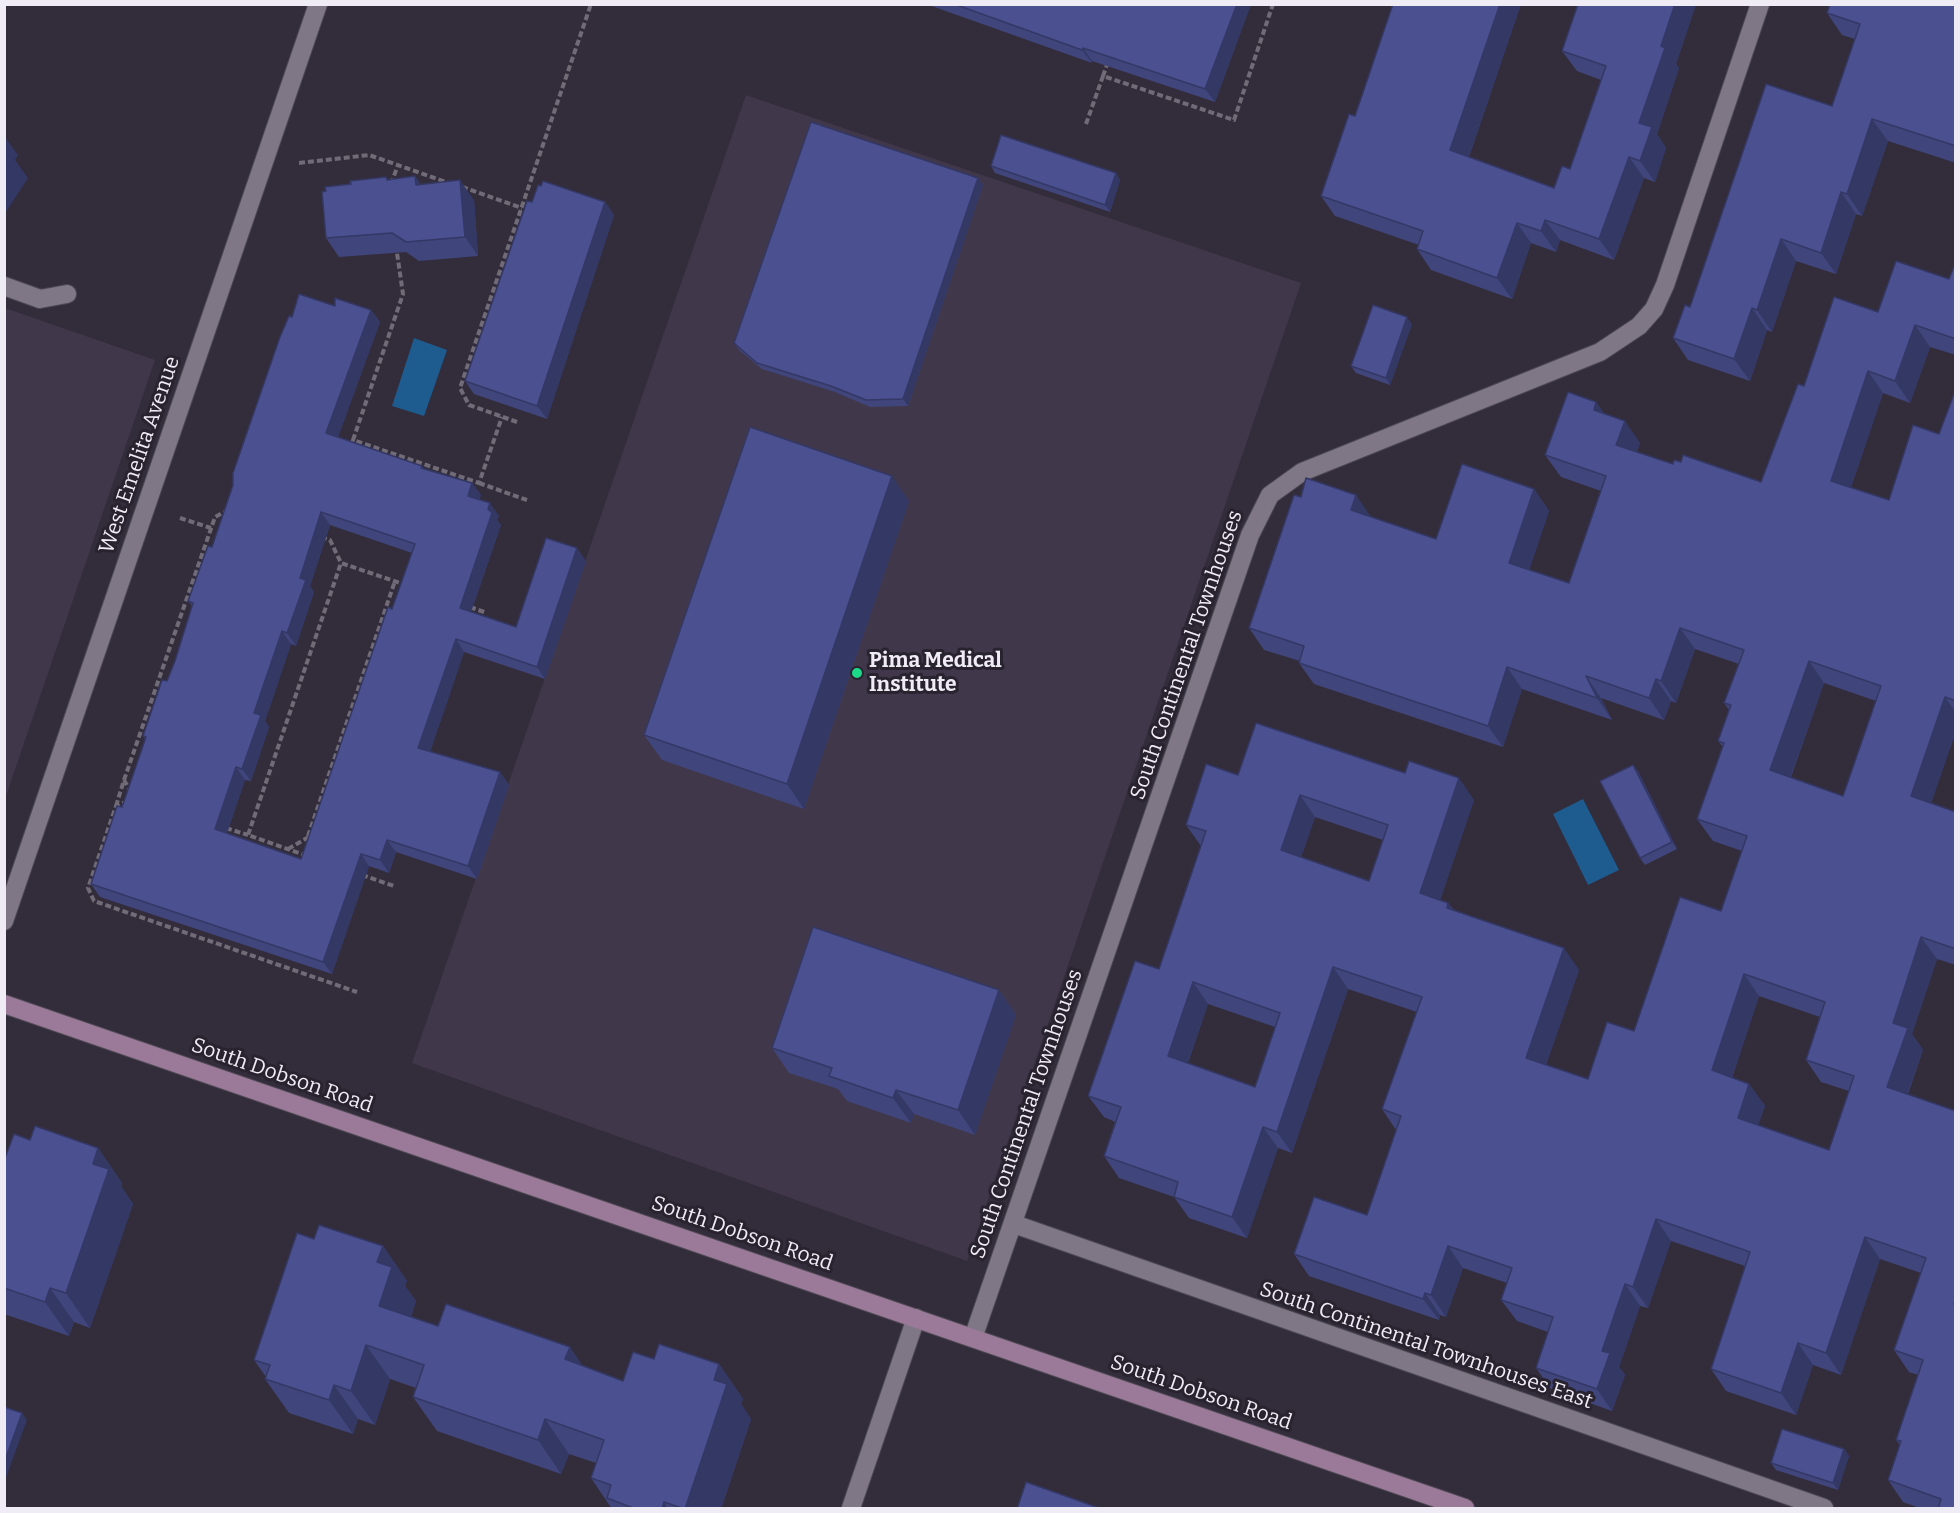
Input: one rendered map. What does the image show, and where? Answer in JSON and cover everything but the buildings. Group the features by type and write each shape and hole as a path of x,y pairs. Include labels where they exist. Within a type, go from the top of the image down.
{"main road":[{"name":"South Dobson Road","path":"4,1004 1465,1509"}],"street":[{"name":"West Emelita Avenue","path":"4,921 318,4"},
{"name":"South Continental Townhouses","path":"973,1338 1250,535 1270,495 1302,472 1600,352 1639,326 1654,309 1665,285 1760,4"},
{"path":"4,286 40,299 67,294"},
{"name":"South Continental Townhouses East","path":"1014,1224 1824,1509"},
{"path":"851,1509 916,1318"}],"path":[{"path":"517,422 469,405 460,388 591,4"},
{"path":"1103,76 1234,120 1273,4"},
{"path":"1086,124 1110,56"},
{"path":"299,163 369,155 522,208"},
{"path":"391,194 398,165"},
{"path":"350,451 403,294 397,253"},
{"path":"479,483 502,417"},
{"path":"353,440 527,500"},
{"path":"232,508 215,517 88,888 94,901 357,992"},
{"path":"180,518 211,528"},
{"path":"321,537 324,526"},
{"path":"248,835 341,563 330,540 310,533"},
{"path":"341,563 405,585"},
{"path":"288,850 308,836 395,581"},
{"path":"467,606 487,613"},
{"path":"116,806 134,798 124,780"},
{"path":"225,828 316,859"},
{"path":"308,836 311,844"},
{"path":"360,875 394,886"}],"shaded area":[{"name":"Pima Medical Institute","path":"746,95 1301,283 967,1261 412,1063"},
{"path":"4,308 155,360 5,799"}],"water":[{"path":"414,338 447,350 424,416 392,406"},
{"path":"1583,799 1619,870 1588,885 1553,814"}],"place":[{"name":"Pima Medical Institute","path":"857,673"}]}
